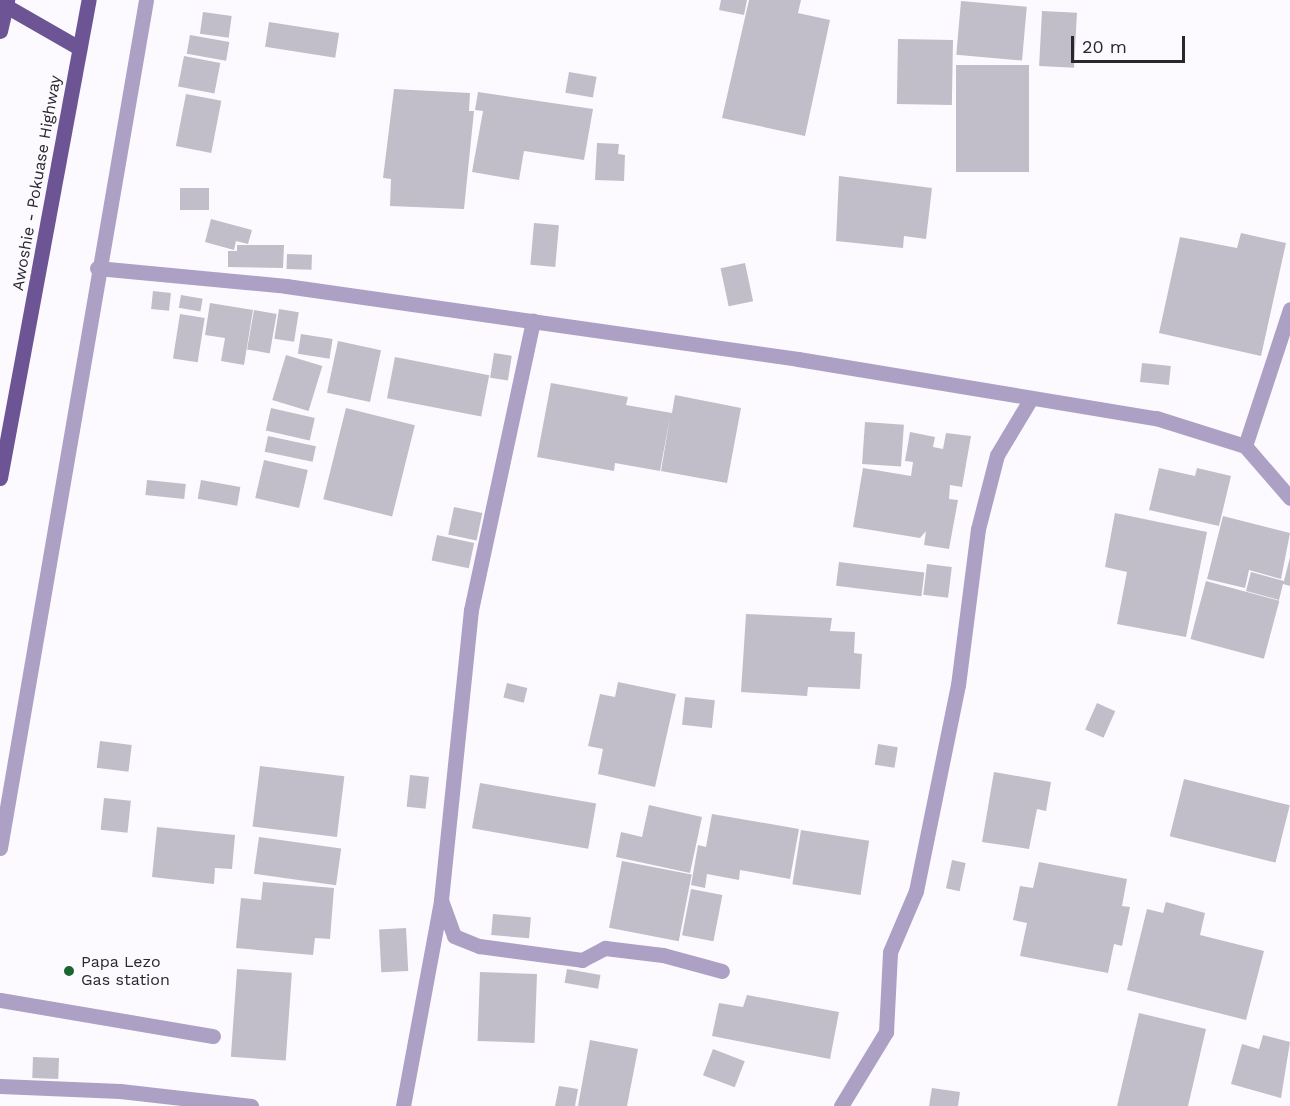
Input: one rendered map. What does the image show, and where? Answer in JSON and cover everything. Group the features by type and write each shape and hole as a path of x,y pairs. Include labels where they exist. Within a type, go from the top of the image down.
{"main road":[{"name":"Awoshie - Pokuase Highway","path":"0,478 89,0"},
{"path":"0,32 6,3 79,48"}],"street":[{"path":"0,848 97,268 146,0"},
{"path":"97,268 286,286 798,359 1030,400 1156,418 1245,446 1290,498"},
{"path":"1245,446 1290,309"},
{"path":"403,1106 441,900 471,610 533,321"},
{"path":"841,1106 886,1032 890,952 916,891 958,685 978,529 997,455 1030,400"},
{"path":"441,900 454,936 479,946 582,960 605,948 663,955 722,971"},
{"path":"0,1000 213,1035"},
{"path":"0,1086 120,1091 251,1106"}],"building":[{"path":"721,0 747,0 744,15 719,10"},
{"path":"749,0 801,0 798,13 830,20 805,136 722,118"},
{"path":"961,1 1027,7 1022,61 956,55"},
{"path":"1042,11 1077,13 1074,68 1039,66"},
{"path":"203,12 232,16 229,38 200,34"},
{"path":"269,22 339,33 335,58 265,47"},
{"path":"190,35 229,42 226,61 187,54"},
{"path":"898,39 953,40 952,105 897,104"},
{"path":"184,56 220,63 214,93 178,86"},
{"path":"956,65 1029,65 1029,172 956,172"},
{"path":"569,72 597,77 593,98 565,93"},
{"path":"394,89 470,93 469,111 474,111 464,209 390,206 391,179 383,178"},
{"path":"478,92 593,109 584,160 524,151 519,180 472,172 483,111 475,110"},
{"path":"186,94 221,101 211,153 176,146"},
{"path":"597,143 619,144 618,154 625,155 624,181 595,180"},
{"path":"839,176 932,188 926,239 904,236 903,248 836,241"},
{"path":"180,188 209,188 209,210 180,210"},
{"path":"211,219 252,230 248,244 236,241 234,250 205,242"},
{"path":"534,223 559,225 555,267 530,265"},
{"path":"1241,233 1286,243 1261,356 1159,333 1180,237 1237,248"},
{"path":"237,245 284,245 283,268 228,267 228,251 237,251"},
{"path":"287,254 312,255 311,270 286,269"},
{"path":"745,263 753,301 729,306 721,268"},
{"path":"153,291 171,293 169,311 151,309"},
{"path":"181,295 203,299 200,312 179,308"},
{"path":"210,303 253,310 244,365 221,361 225,338 205,335"},
{"path":"279,309 299,312 294,342 274,339"},
{"path":"254,310 277,314 270,353 247,349"},
{"path":"180,314 205,318 198,362 173,358"},
{"path":"301,334 333,339 329,359 298,354"},
{"path":"338,341 381,350 370,402 327,393"},
{"path":"494,353 512,356 508,381 490,378"},
{"path":"286,355 322,366 309,411 272,400"},
{"path":"395,357 489,375 481,417 387,398"},
{"path":"1142,363 1171,366 1169,385 1140,382"},
{"path":"551,383 628,397 626,405 672,413 675,395 741,408 727,483 661,471 670,417 660,471 615,463 614,471 537,457"},
{"path":"271,408 315,418 310,441 266,430"},
{"path":"346,408 415,425 392,516 323,499"},
{"path":"865,422 904,425 901,467 862,464"},
{"path":"910,432 935,437 933,447 943,449 946,433 971,436 962,487 950,485 949,499 958,500 949,549 924,545 926,531 920,538 853,527 863,468 911,476 913,462 905,461"},
{"path":"268,436 316,446 313,462 265,452"},
{"path":"264,460 308,470 299,508 255,498"},
{"path":"1159,468 1195,476 1197,468 1231,476 1219,526 1149,510"},
{"path":"147,480 186,484 184,499 145,495"},
{"path":"201,480 240,487 237,506 198,499"},
{"path":"454,507 482,513 477,540 448,534"},
{"path":"1115,513 1207,532 1186,637 1117,624 1127,572 1105,567"},
{"path":"1223,516 1290,533 1281,579 1249,570 1245,588 1207,579"},
{"path":"437,535 474,543 469,568 432,560"},
{"path":"1290,557 1290,586 1283,584 1279,600 1246,591 1251,572 1284,581"},
{"path":"839,562 924,572 921,596 836,586"},
{"path":"927,564 952,567 948,598 923,595"},
{"path":"1206,581 1279,601 1264,659 1190,639"},
{"path":"746,614 832,618 830,631 855,632 854,653 862,654 860,689 808,687 807,696 741,692"},
{"path":"618,682 676,694 655,787 598,774 603,749 588,746 600,694 615,697"},
{"path":"507,683 527,688 524,703 503,698"},
{"path":"685,697 715,700 712,728 682,725"},
{"path":"1097,703 1115,711 1103,738 1085,729"},
{"path":"100,741 132,745 128,772 97,768"},
{"path":"878,744 898,747 894,768 875,765"},
{"path":"260,766 344,776 337,837 253,827"},
{"path":"994,772 1051,782 1046,811 1037,809 1029,849 982,842"},
{"path":"410,775 429,777 426,809 407,807"},
{"path":"1184,779 1290,805 1275,863 1170,836"},
{"path":"480,783 596,803 588,849 472,828"},
{"path":"104,798 131,801 128,833 101,830"},
{"path":"649,805 702,817 690,873 616,857 621,832 642,837"},
{"path":"712,814 799,829 790,879 740,870 739,880 707,874 705,888 691,885 698,845 706,847"},
{"path":"157,827 235,835 232,869 215,868 214,884 152,877"},
{"path":"801,830 869,841 861,895 792,884"},
{"path":"259,837 341,849 336,885 254,874"},
{"path":"952,860 966,863 960,891 946,888"},
{"path":"622,861 692,875 679,941 609,928"},
{"path":"1039,862 1127,879 1122,906 1130,907 1122,946 1114,944 1108,973 1020,956 1027,923 1013,920 1020,886 1033,888"},
{"path":"263,882 334,888 330,939 315,938 313,955 236,948 241,898 261,900"},
{"path":"691,889 722,895 713,941 682,935"},
{"path":"1166,902 1205,913 1200,935 1264,951 1246,1020 1127,990 1147,909 1163,913"},
{"path":"493,914 531,917 529,938 491,935"},
{"path":"406,928 408,971 381,972 379,929"},
{"path":"237,969 292,973 286,1061 231,1057"},
{"path":"567,969 600,975 598,989 565,983"},
{"path":"480,972 537,974 535,1043 478,1041"},
{"path":"747,995 839,1012 830,1059 712,1036 719,1003 743,1007"},
{"path":"1139,1013 1206,1029 1188,1106 1117,1106"},
{"path":"1263,1035 1290,1042 1281,1098 1231,1084 1242,1044 1259,1049"},
{"path":"590,1040 638,1049 627,1106 578,1106"},
{"path":"713,1049 745,1061 735,1087 703,1075"},
{"path":"33,1057 59,1058 58,1079 32,1078"},
{"path":"559,1086 578,1089 575,1106 555,1106"},
{"path":"932,1088 960,1092 958,1106 929,1106"}],"place":[{"name":"Papa Lezo Gas station","path":"69,971"}]}
